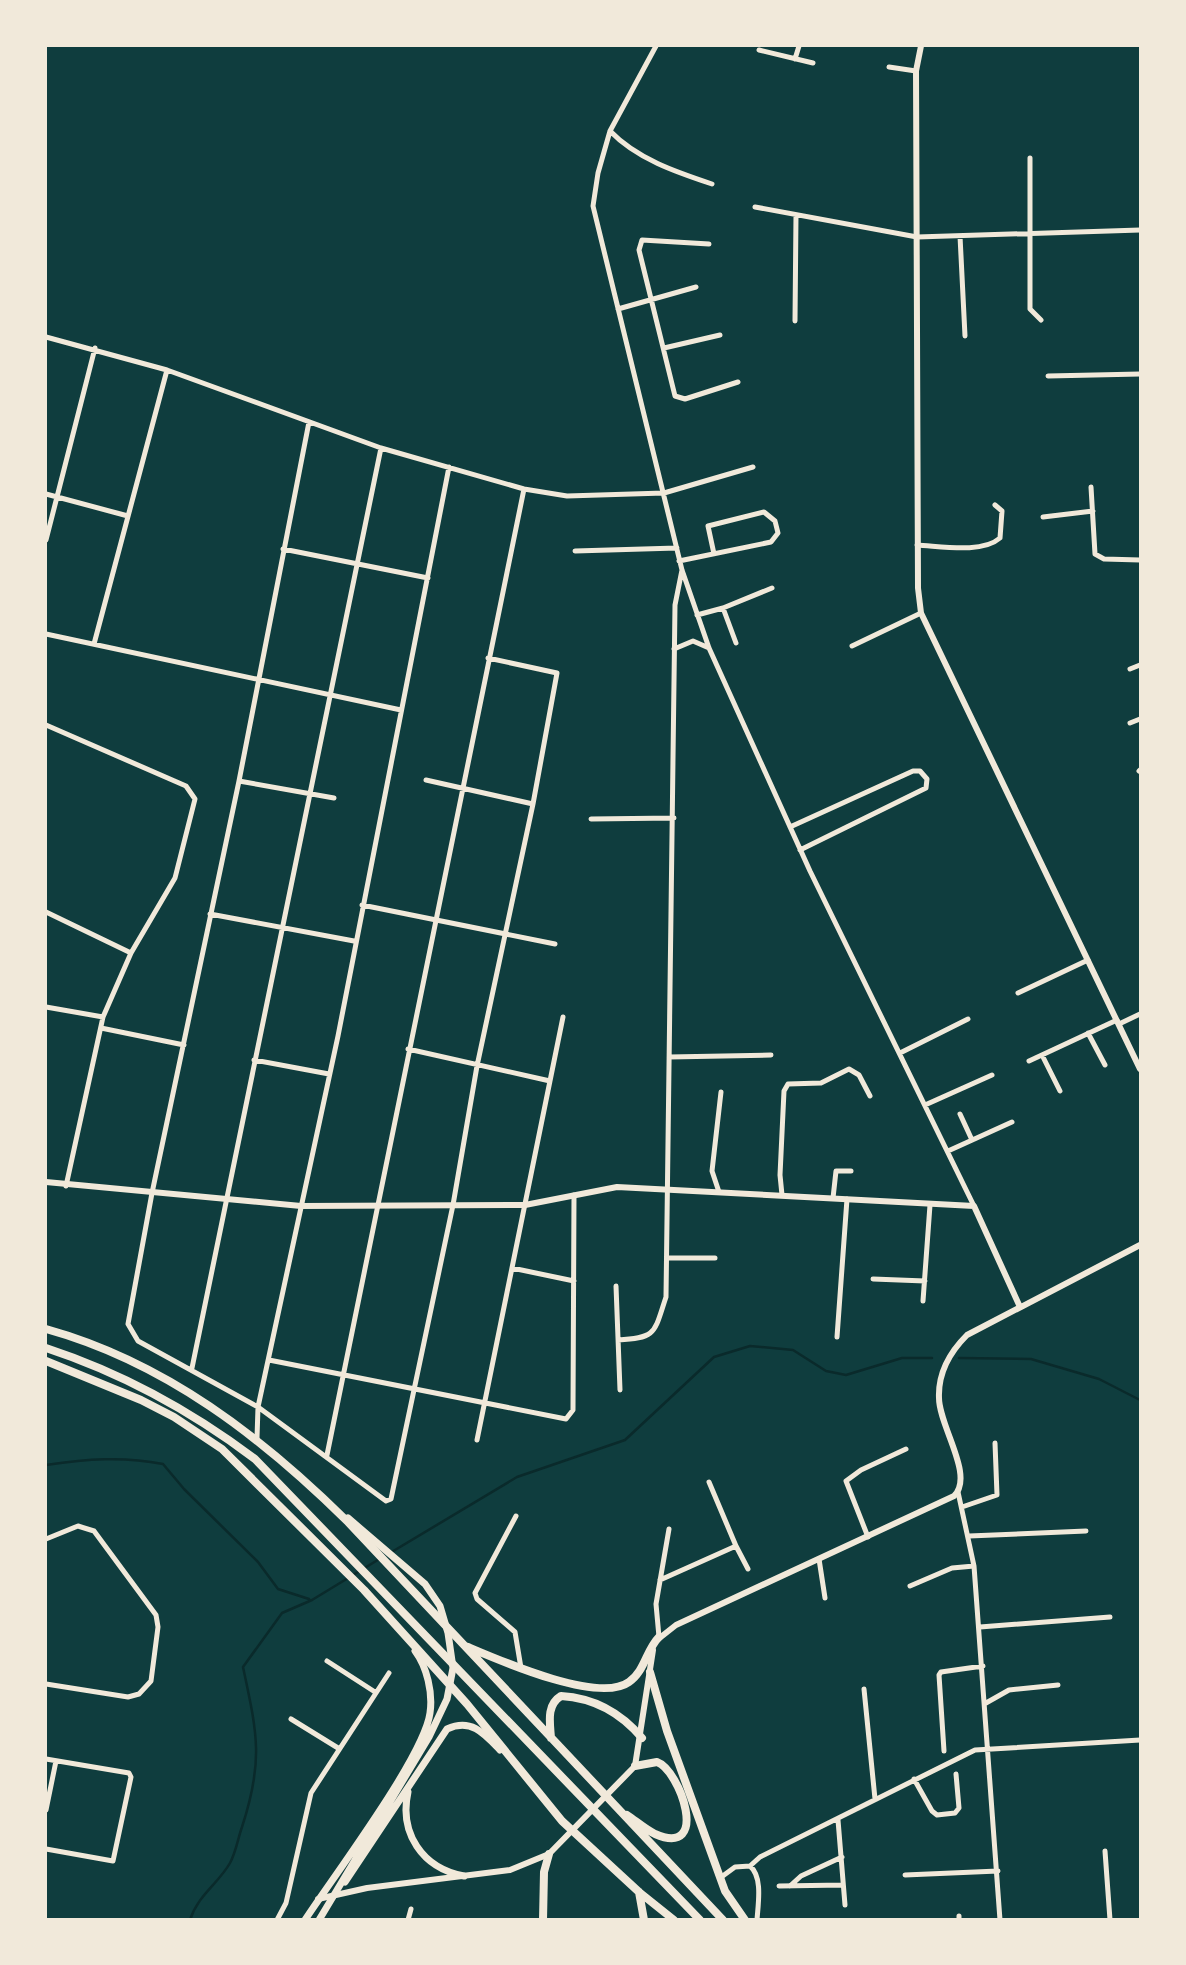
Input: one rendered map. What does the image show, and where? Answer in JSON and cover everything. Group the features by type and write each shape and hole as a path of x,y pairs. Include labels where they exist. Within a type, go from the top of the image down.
{"main road":[{"path":"46,1329 160,1375 218,1410 257,1438 404,1563 425,1584 440,1606 448,1633 453,1668 447,1699 429,1737 320,1920"},
{"path":"46,1348 123,1377 180,1407 255,1459 368,1573 700,1920"},
{"path":"46,1361 141,1400 174,1417 222,1449 354,1579 467,1704 562,1821 639,1892 674,1920"},
{"path":"317,1491 612,1806 723,1920"},
{"path":"305,1920 400,1776 419,1742 430,1712 427,1677 420,1657 364,1590"},
{"path":"463,1644 521,1668 596,1689 620,1687 636,1676 659,1637"},
{"path":"650,1672 667,1731 725,1891 746,1920"},
{"path":"551,1738 550,1711 555,1700 561,1696 586,1700 610,1710 628,1721 642,1738"},
{"path":"320,1920 446,1730 461,1725 481,1730 515,1765"},
{"path":"612,1806 654,1833 674,1837 687,1830 689,1820 671,1773 657,1762 635,1766"},
{"path":"412,1782 405,1813 414,1844 435,1866 464,1876"},
{"path":"543,1920 544,1872 550,1853"},
{"path":"639,1892 644,1920"}],"street":[{"path":"656,46 610,131 598,173 593,206 679,561 709,648 800,850 948,1151 1020,1307"},
{"path":"795,59 799,46"},
{"path":"921,46 916,71 918,545 921,613 1140,1069"},
{"path":"759,50 813,63"},
{"path":"889,67 916,71"},
{"path":"610,131 645,157 671,170 712,184"},
{"path":"1030,158 1030,309 1041,320"},
{"path":"755,206 916,237 1140,230"},
{"path":"795,321 796,215"},
{"path":"960,236 965,336"},
{"path":"709,244 642,240 639,250 675,396 680,399 738,382"},
{"path":"618,309 696,287"},
{"path":"664,348 720,335"},
{"path":"46,337 167,370 381,448 524,489 567,496 664,493 753,467"},
{"path":"46,540 94,348"},
{"path":"94,645 167,370"},
{"path":"1048,376 1140,374"},
{"path":"309,422 239,781 128,1318 129,1331 138,1341 192,1368 258,1407 327,1455 376,1497 386,1501 391,1499 453,1205 477,1066 533,804 556,672 488,659"},
{"path":"192,1368 381,448"},
{"path":"257,1438 258,1407 329,1074 449,467"},
{"path":"1091,486 1097,557 1140,561"},
{"path":"327,1455 524,489"},
{"path":"46,494 128,516"},
{"path":"918,545 979,546 995,542 1000,538 1002,519 1000,508 995,505"},
{"path":"1043,517 1093,511"},
{"path":"679,561 714,554 771,542 778,533 775,521 764,512 708,526 714,554"},
{"path":"575,551 677,548"},
{"path":"283,549 428,578"},
{"path":"618,1340 642,1339 654,1332 666,1297 674,649 676,597 682,570"},
{"path":"697,615 723,608 772,588"},
{"path":"723,608 736,643"},
{"path":"852,646 921,613"},
{"path":"46,634 401,710"},
{"path":"674,649 693,641 709,648"},
{"path":"1130,669 1140,665"},
{"path":"1130,723 1140,719"},
{"path":"46,725 186,786 193,794 194,804 175,878 131,953 103,1017 66,1186"},
{"path":"790,827 913,771 920,771 927,779 926,788 800,850"},
{"path":"426,780 533,804"},
{"path":"239,781 334,798"},
{"path":"591,819 674,818"},
{"path":"362,905 555,944"},
{"path":"46,912 131,953"},
{"path":"210,914 354,941"},
{"path":"1018,993 1088,960"},
{"path":"46,1007 103,1017"},
{"path":"1029,1061 1088,1033 1140,1014"},
{"path":"477,1440 563,1017"},
{"path":"900,1053 968,1019"},
{"path":"101,1028 184,1045"},
{"path":"1088,1033 1105,1065"},
{"path":"408,1049 550,1081"},
{"path":"670,1057 771,1055"},
{"path":"1042,1055 1060,1091"},
{"path":"254,1060 329,1074"},
{"path":"782,1195 780,1175 784,1091 788,1084 821,1083 849,1069 859,1074 870,1096"},
{"path":"925,1105 992,1075"},
{"path":"719,1192 712,1171 721,1092"},
{"path":"960,1114 972,1140"},
{"path":"948,1151 1012,1122"},
{"path":"833,1198 836,1171 851,1171"},
{"path":"46,1182 66,1186 301,1206 525,1205 617,1187 974,1206"},
{"path":"269,1360 563,1420 571,1415 574,1195"},
{"path":"837,1337 847,1199"},
{"path":"923,1301 930,1205"},
{"path":"1000,1920 990,1748 974,1566 958,1492 962,1476 940,1409 942,1373 955,1347 967,1335 1140,1245"},
{"path":"667,1258 716,1258"},
{"path":"512,1268 573,1281"},
{"path":"873,1279 925,1281"},
{"path":"616,1286 620,1390"},
{"path":"962,1507 997,1495 995,1443"},
{"path":"868,1537 846,1480 906,1449"},
{"path":"709,1482 748,1569"},
{"path":"659,1637 676,1625 946,1501 958,1492"},
{"path":"516,1516 476,1587 477,1599 515,1632 521,1668"},
{"path":"46,1539 66,1528 78,1526 94,1531 150,1604 158,1627 152,1681 139,1694 128,1697 46,1684"},
{"path":"318,1899 526,1866 550,1853 617,1787 635,1766 642,1738 650,1672 659,1637 656,1611 670,1529"},
{"path":"969,1536 1086,1531"},
{"path":"660,1580 736,1546"},
{"path":"819,1559 825,1598"},
{"path":"910,1586 952,1567 974,1566"},
{"path":"980,1627 1110,1618"},
{"path":"327,1661 375,1692"},
{"path":"944,1751 939,1675 941,1672 983,1666"},
{"path":"277,1920 286,1903 309,1797 338,1748 389,1673"},
{"path":"986,1703 1009,1690 1059,1685"},
{"path":"864,1689 876,1799"},
{"path":"290,1719 338,1748"},
{"path":"720,1878 739,1866 750,1866 760,1857 838,1820 960,1756 990,1748 1140,1740"},
{"path":"46,1759 129,1773 131,1781 113,1861 46,1849"},
{"path":"46,1810 56,1761"},
{"path":"914,1779 932,1811 937,1815 955,1813 959,1808 956,1774"},
{"path":"838,1820 845,1905"},
{"path":"1105,1851 1110,1920"},
{"path":"790,1886 797,1878 842,1857"},
{"path":"750,1866 758,1881 757,1920"},
{"path":"905,1875 998,1871"},
{"path":"779,1886 843,1885"},
{"path":"408,1920 411,1909"}],"waterway":[{"path":"390,1553 517,1477 625,1440 714,1357 750,1346 793,1350 826,1371 846,1375 902,1358 932,1358"},
{"path":"959,1358 1031,1359 1099,1379 1140,1400"},
{"path":"46,1465 105,1459 163,1464 184,1489 258,1562 278,1589 309,1599"},
{"path":"190,1920 198,1904 232,1859 249,1804 256,1747 243,1667 282,1613 312,1600 381,1558"}]}
